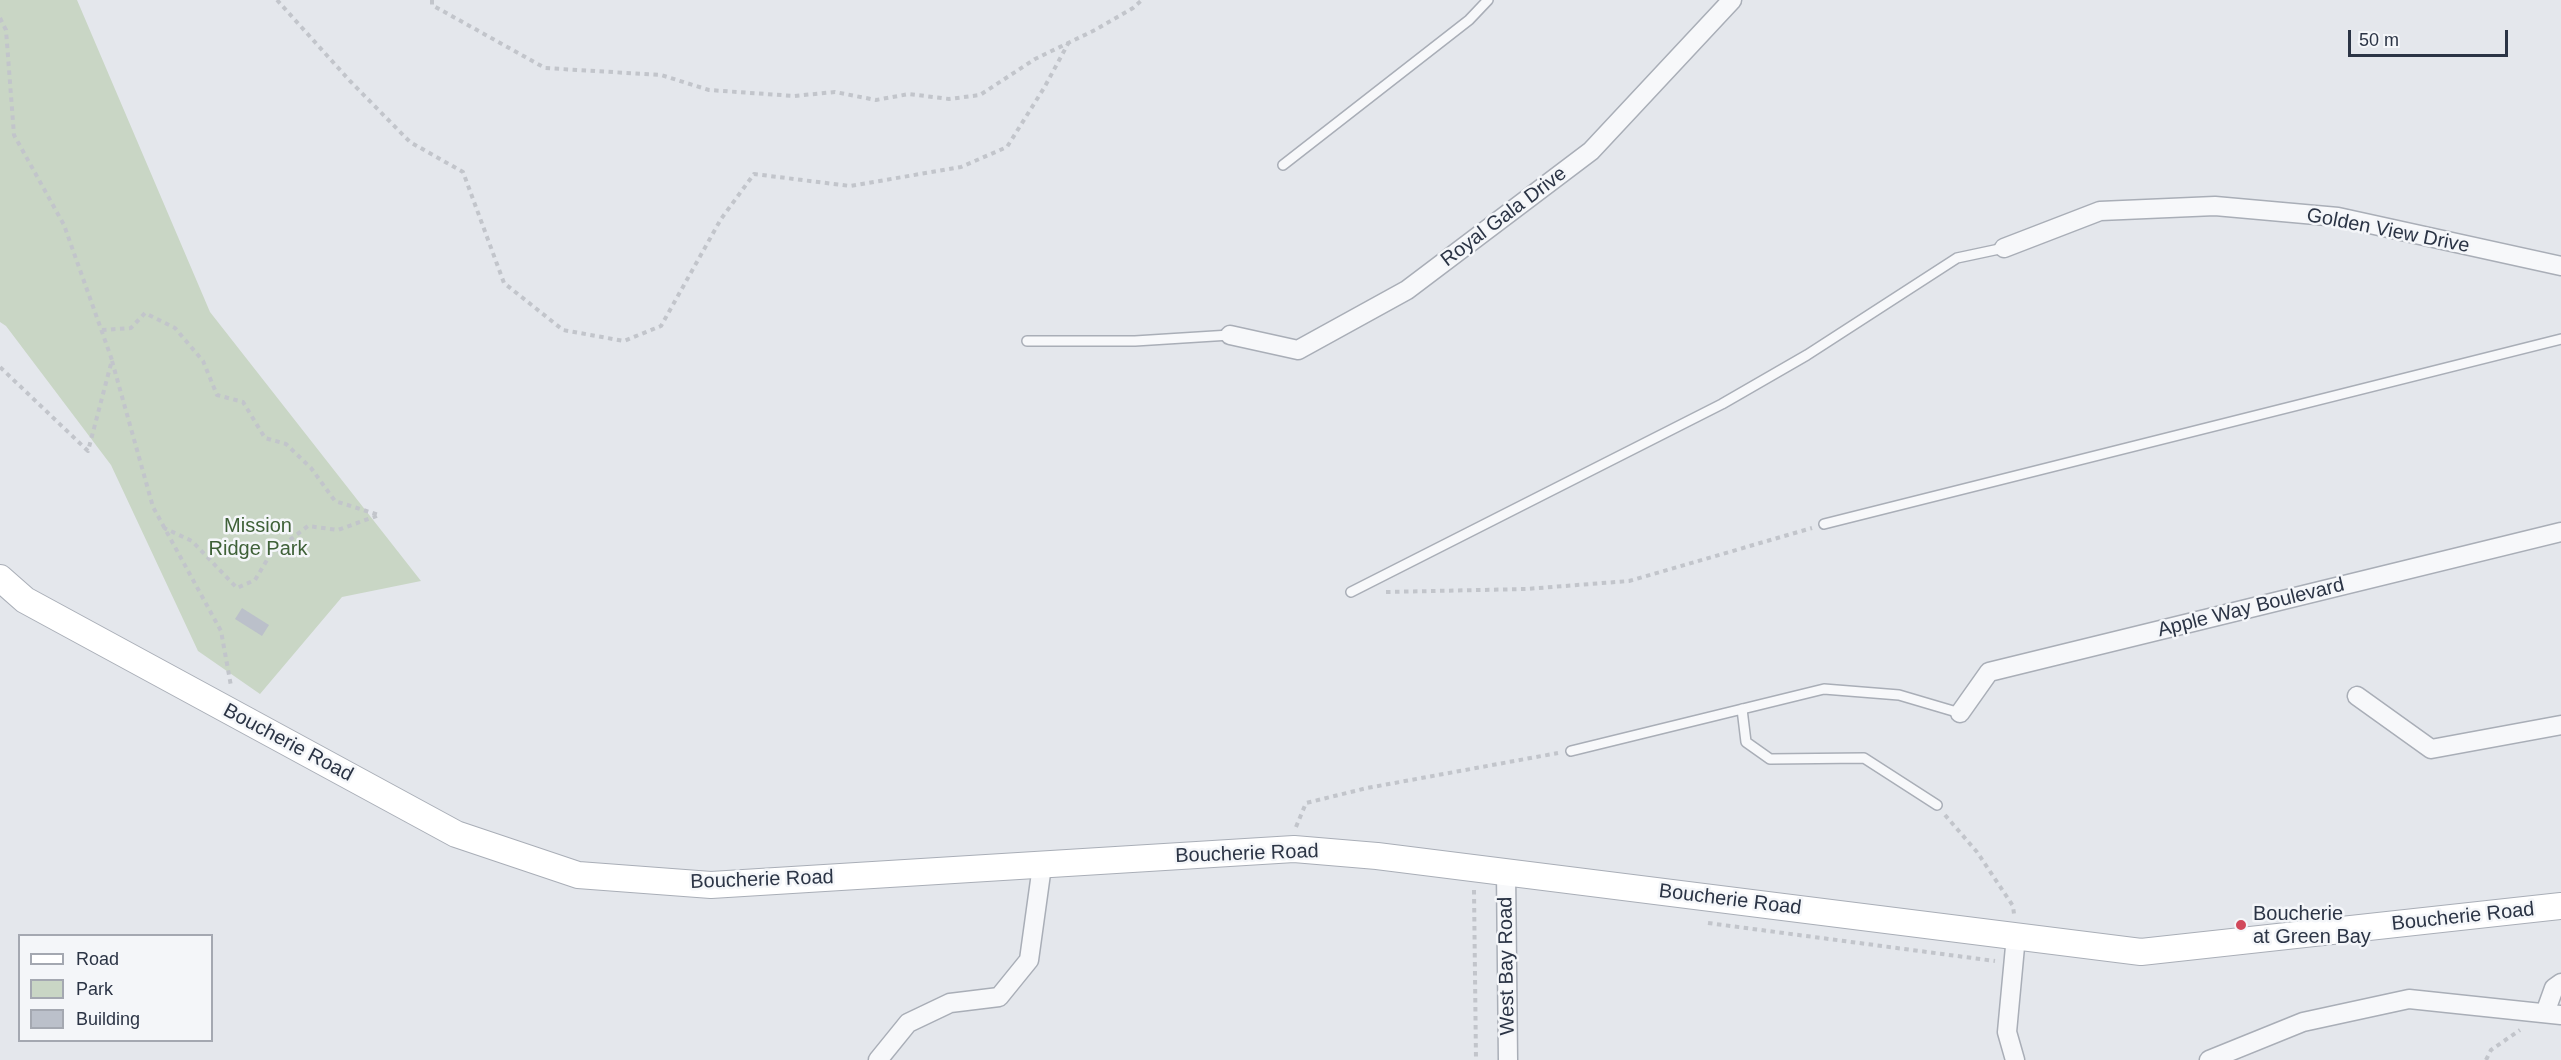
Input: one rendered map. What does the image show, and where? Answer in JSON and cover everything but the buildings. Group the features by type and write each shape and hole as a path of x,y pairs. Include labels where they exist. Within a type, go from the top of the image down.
{"main road":[{"name":"Boucherie Road","path":"0,578 25,600 456,834 578,875 711,885 1294,849 1474,868 2141,952 2561,906"}],"street":[{"name":"Royal Gala Drive","path":"1230,335 1298,350 1407,290 1591,151 1732,0"},
{"name":"Golden View Drive","path":"2004,248 2100,211 2215,206 2338,217 2561,266"},
{"name":"Apple Way Boulevard","path":"1960,713 1989,672 2561,532"},
{"path":"2357,696 2431,749 2561,725"},
{"path":"878,1060 908,1023 951,1004 999,997 1029,960 1042,866"},
{"name":"West Bay Road","path":"1506,872 1508,1060"},
{"path":"2015,1060 2007,1032 2016,936"},
{"path":"2210,1060 2303,1022 2409,999 2553,1014 2554,988 2561,983"}],"lane":[{"path":"1283,165 1460,27 1488,0"},
{"path":"1351,592 1722,404 1807,355 1957,258 2004,248"},
{"path":"1027,341 1135,341 1230,335"},
{"path":"1824,524 2561,339"},
{"path":"1570,751 1824,689 1899,696 1960,713"},
{"path":"1742,709 1746,742 1770,759 1864,758 1937,805"}],"path":[{"path":"277,0 350,81 410,142 463,172 504,283 563,330 624,341 661,326 722,219 754,174 850,186 961,167 1007,147 1044,88 1069,42"},
{"path":"432,0 432,5 545,68 661,75 709,90 795,96 835,92 876,100 909,94 949,99 980,95 1035,59 1123,14 1142,0"},
{"path":"0,18 6,30 14,135 64,225 112,360 153,507 221,631 237,715"},
{"path":"102,330 130,328 145,313 175,328 203,362 217,395 243,402 264,438 286,444 311,468 335,501 379,515 338,530 308,526 270,555 255,580 237,588 192,541 164,528"},
{"path":"0,367 88,451 112,360"},
{"path":"1351,592 1526,590 1629,581 1824,524"},
{"path":"1294,849 1296,822 1306,803 1366,788 1570,751"},
{"path":"1937,805 1977,852 2013,906 2016,936"},
{"path":"1474,868 1476,1060"},
{"path":"2486,1060 2491,1050 2553,1014"}],"green space":[{"name":"Mission Ridge Park","path":"0,0 77,0 210,312 421,581 342,597 260,694 198,651 111,465 6,326 0,322"}],"place":[{"name":"Boucherie at Green Bay","path":"2241,925"}]}
